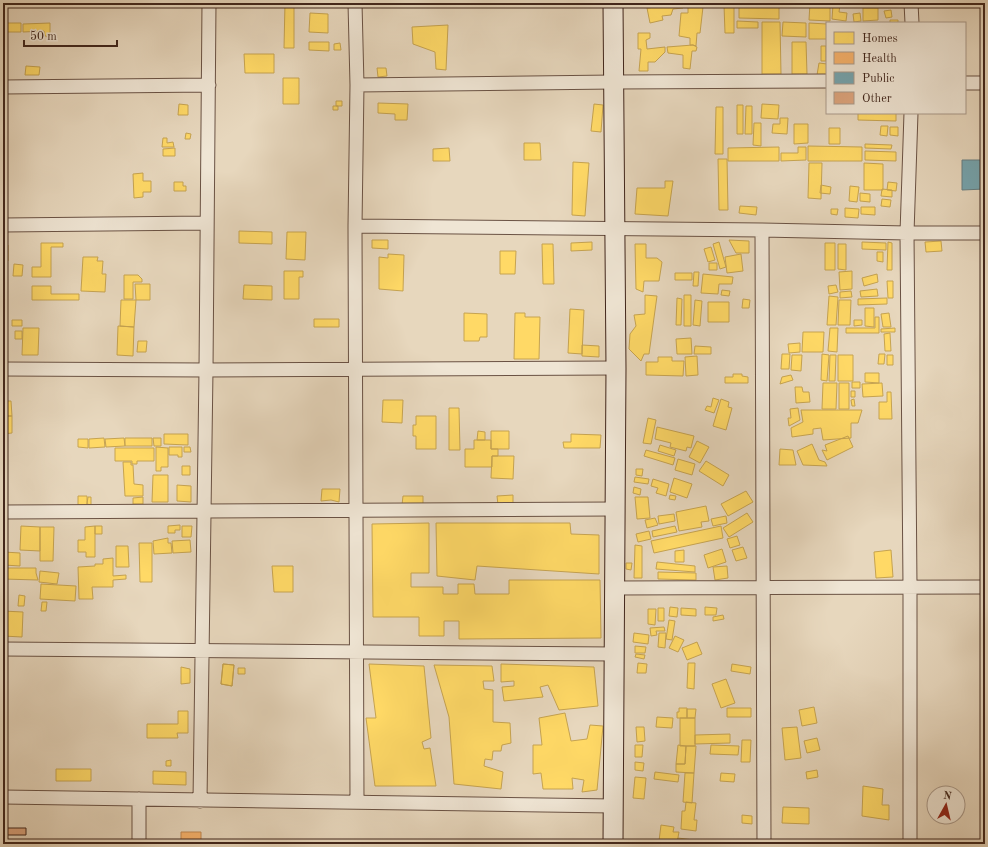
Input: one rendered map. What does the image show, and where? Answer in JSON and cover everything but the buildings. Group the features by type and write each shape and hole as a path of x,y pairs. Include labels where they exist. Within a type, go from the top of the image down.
{"street":[{"path":"200,801 209,3"},
{"path":"355,3 357,85 355,226 357,802"},
{"path":"613,3 616,368 613,844"},
{"path":"911,3 912,22"},
{"path":"357,85 614,82 826,82"},
{"path":"966,83 985,83"},
{"path":"3,87 209,85"},
{"path":"910,844 910,587 907,234 911,114"},
{"path":"3,225 207,223"},
{"path":"355,226 615,230 762,230 907,234 985,233"},
{"path":"762,230 764,844"},
{"path":"3,369 356,370 616,368"},
{"path":"3,512 615,509"},
{"path":"614,588 985,587"},
{"path":"3,649 615,654"},
{"path":"3,797 613,806"},
{"path":"139,800 139,844"}]}
